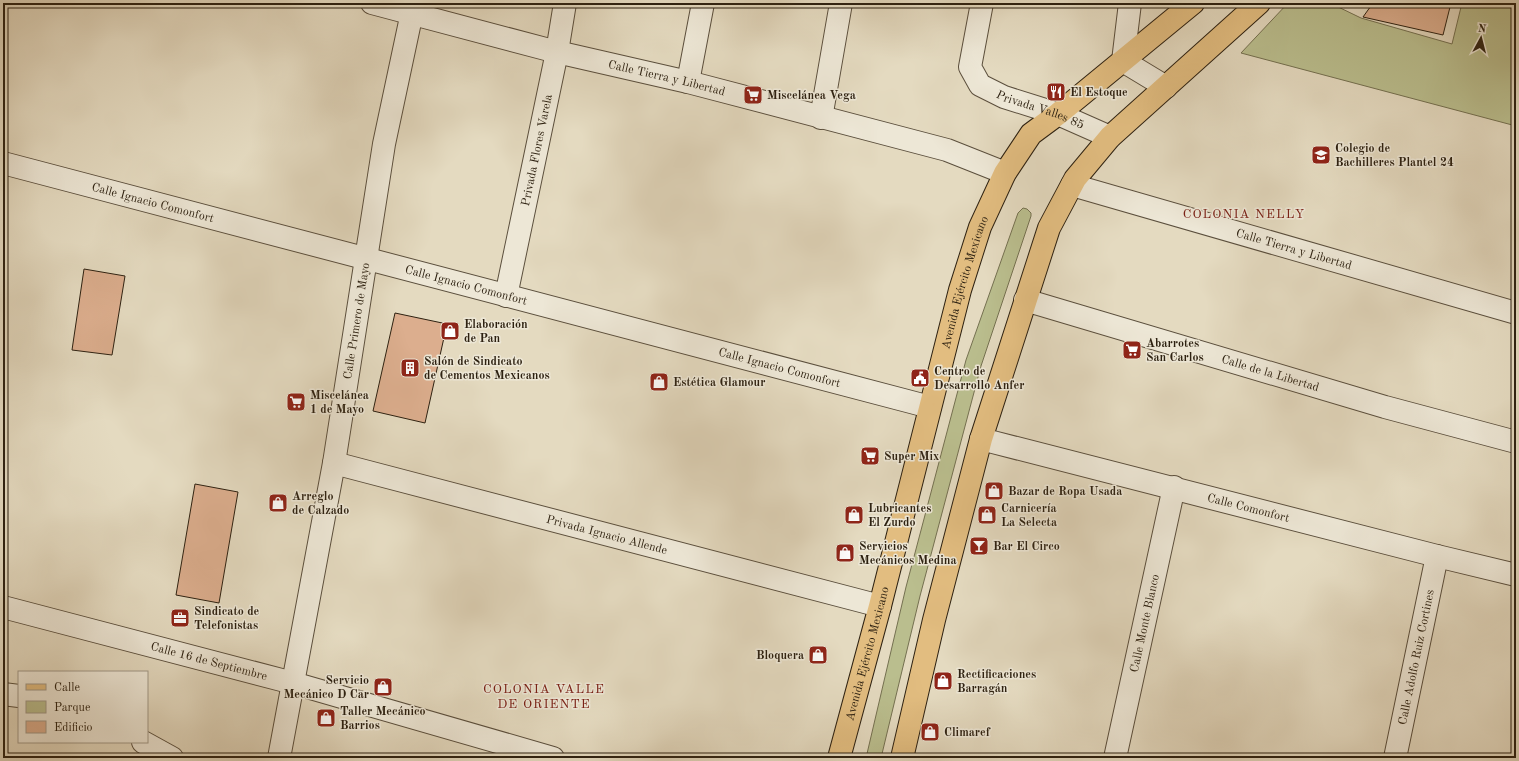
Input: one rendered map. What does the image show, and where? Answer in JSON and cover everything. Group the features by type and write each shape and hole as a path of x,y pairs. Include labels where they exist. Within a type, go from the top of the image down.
{"main road":[{"name":"Avenida Ejército Mexicano","path":"840,758 962,283 980,227 1005,174 1031,134 1058,114 1193,3"},
{"path":"902,758 934,620 981,439 1049,228 1075,179 1110,137 1259,3"}],"street":[{"name":"Calle Tierra y Libertad","path":"372,3 413,8 557,52 688,82 947,150 1005,174"},
{"name":"Privada Flores Varela","path":"506,296 557,52 565,3"},
{"path":"688,82 703,3"},
{"path":"821,118 841,3"},
{"name":"Privada Valles 85","path":"982,3 970,67 980,85 1004,97 1058,114 1110,137"},
{"path":"1130,3 1123,61 1166,87"},
{"name":"Calle Primero de Mayo","path":"279,758 334,463 384,144 413,8"},
{"name":"Calle Ignacio Comonfort","path":"3,163 366,260 930,407"},
{"name":"Calle Tierra y Libertad","path":"1072,186 1516,312"},
{"name":"Calle de la Libertad","path":"1025,300 1385,407 1516,442"},
{"name":"Calle Comonfort","path":"981,439 1516,575"},
{"name":"Privada Ignacio Allende","path":"334,463 880,606"},
{"name":"Calle Monte Blanco","path":"1115,758 1174,487"},
{"name":"Calle Adolfo Ruiz Cortines","path":"1395,758 1437,556"},
{"name":"Calle 16 de Septiembre","path":"3,607 293,683 553,758"},
{"path":"3,694 18,696"},
{"path":"145,743 172,758"}],"green space":[{"path":"1288,3 1330,3 1361,18 1452,44 1462,3 1516,3 1516,126 1241,53"},
{"path":"1023,208 1027,209 1031,213 1031,216 981,366 920,596 881,758 866,758 906,587 966,360 1018,213"}],"building":[{"path":"1373,3 1451,3 1443,35 1363,17"},
{"path":"84,269 125,276 112,355 72,350"},
{"name":"Salón de Sindicato de Cementos Mexicanos","path":"395,313 447,324 425,423 373,411"},
{"path":"195,484 238,492 219,603 176,595"}],"place":[{"name":"El Estoque","path":"1056,92"},
{"name":"Miscelánea Vega","path":"753,95"},
{"name":"Colegio de Bachilleres Plantel 24","path":"1321,155"},
{"name":"Elaboración de Pan","path":"450,331"},
{"name":"Abarrotes San Carlos","path":"1132,350"},
{"name":"Salón de Sindicato de Cementos Mexicanos","path":"410,368"},
{"name":"Centro de Desarrollo Anfer","path":"920,378"},
{"name":"Estética Glamour","path":"659,382"},
{"name":"Miscelánea 1 de Mayo","path":"296,402"},
{"name":"Super Mix","path":"870,456"},
{"name":"Bazar de Ropa Usada","path":"994,491"},
{"name":"Arreglo de Calzado","path":"278,503"},
{"name":"Lubricantes El Zurdo","path":"854,515"},
{"name":"Carnicería La Selecta","path":"987,515"},
{"name":"Bar El Circo","path":"979,546"},
{"name":"Servicios Mecánicos Medina","path":"845,553"},
{"name":"Sindicato de Telefonistas","path":"180,618"},
{"name":"Bloquera","path":"818,655"},
{"name":"Rectificaciones Barragán","path":"943,681"},
{"name":"Servicio Mecánico D Car","path":"383,687"},
{"name":"Taller Mecánico Barrios","path":"326,718"},
{"name":"Climaref","path":"930,732"}],"district":[{"name":"COLONIA NELLY","path":"1244,213"},
{"name":"COLONIA VALLE DE ORIENTE","path":"544,696"}]}
